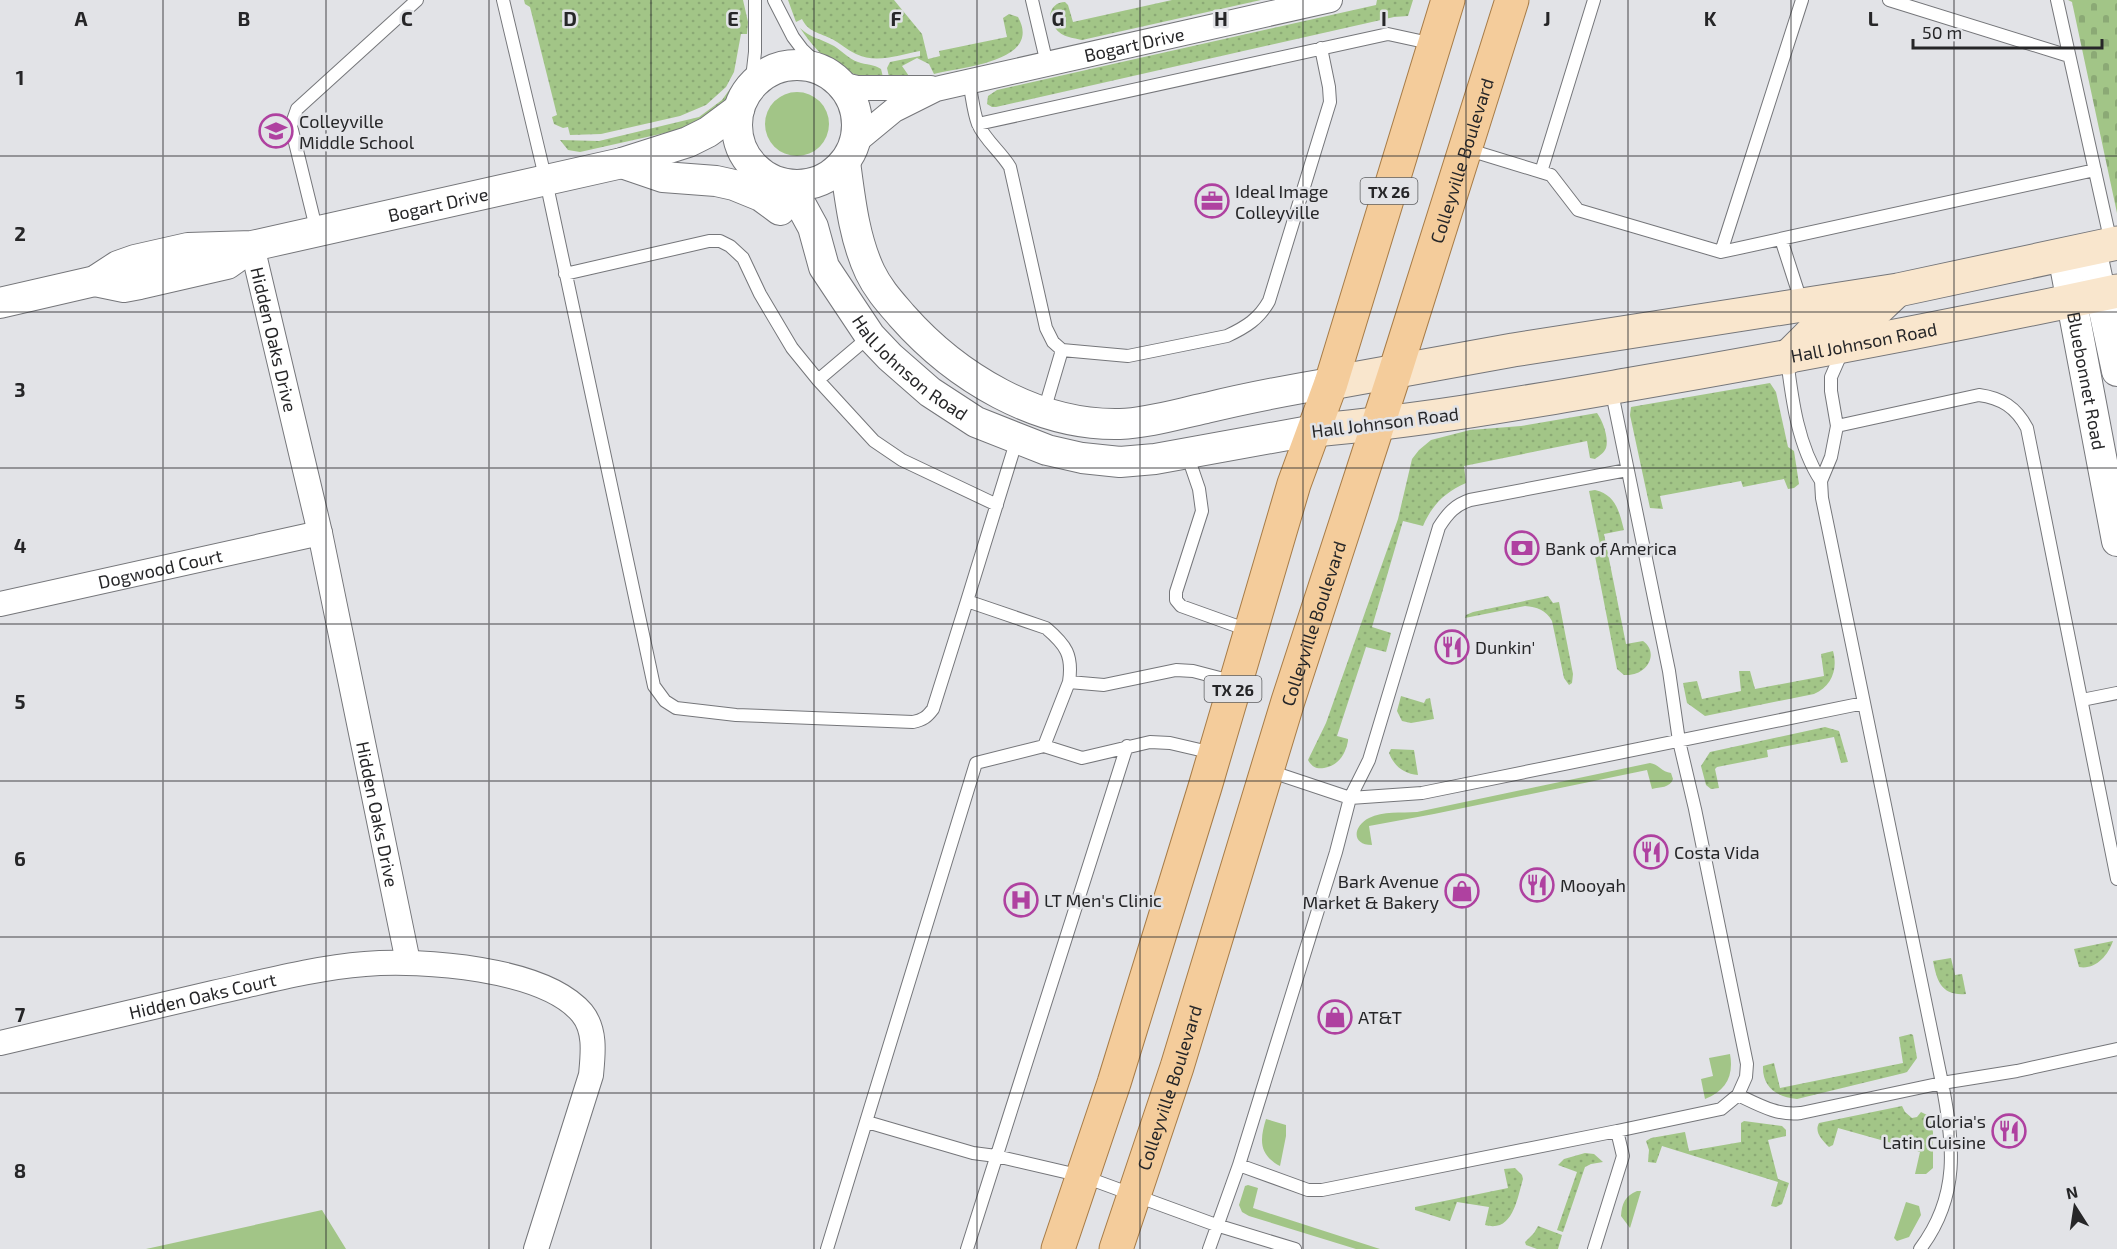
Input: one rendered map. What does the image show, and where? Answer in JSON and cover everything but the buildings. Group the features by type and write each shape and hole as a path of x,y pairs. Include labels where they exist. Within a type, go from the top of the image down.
{"main road":[{"name":"TX 26","path":"1058,1249 1117,1072 1294,484 1331,383 1448,0"},
{"name":"Colleyville Boulevard","path":"1116,1249 1177,1066 1288,701 1512,0"},
{"name":"Hall Johnson Road","path":"1331,383 1513,350 1898,290 2096,248"},
{"path":"1786,358 1813,332 1826,326 1865,317 1898,290"},
{"name":"Hall Johnson Road","path":"1315,430 1466,412 1786,358 2096,296"}],"street":[{"name":"Bogart Drive","path":"834,78 857,88 936,88 1330,0"},
{"path":"801,65 814,68 834,78 850,96 856,111 857,127 849,152 827,177 805,184 794,185 761,172 741,147 736,128 745,98 761,77 786,66 801,65"},
{"name":"Bogart Drive","path":"849,152 894,110 936,88"},
{"name":"Bogart Drive","path":"0,303 95,282 124,287 166,278 227,264 252,246 546,182 622,162 688,142 708,132 745,98"},
{"name":"Hall Johnson Road","path":"849,152 852,213 863,255 880,291 935,350 989,387 1044,412 1097,424 1123,424 1331,383"},
{"name":"Bogart Drive","path":"622,162 703,160 761,172"},
{"path":"622,162 663,177 716,181 747,189 761,196 785,214 824,267"},
{"name":"Hall Johnson Road","path":"761,172 793,194 801,205 813,228 824,267 870,336 910,376 938,398 976,422 1047,450 1082,458 1120,462 1186,453 1315,430"},
{"name":"Hidden Oaks Drive","path":"252,246 320,533 408,962"},
{"name":"Bluebonnet Road","path":"2096,248 2096,296 2117,541"},
{"name":"Bluebonnet Road","path":"2096,296 2117,371"},
{"path":"870,336 900,314"},
{"path":"1017,439 1044,412"},
{"name":"Dogwood Court","path":"0,604 320,533"},
{"path":"408,962 455,966 506,976 545,987 568,1000 583,1014 590,1030 593,1049 591,1075 536,1249"},
{"name":"Hidden Oaks Court","path":"0,1042 305,973 364,964 408,962"}],"lane":[{"path":"317,232 291,126 293,117 297,109 417,0"},
{"path":"503,0 546,182 654,686 665,701 676,708 736,716 913,722 922,720 933,709 1017,439"},
{"path":"745,98 755,52 755,0"},
{"path":"774,0 787,27 802,49 834,78"},
{"path":"1032,0 1047,64"},
{"path":"1541,172 1594,0"},
{"path":"1721,252 1802,0"},
{"path":"1889,0 2069,56"},
{"name":"Bluebonnet Road","path":"2056,0 2095,170 2096,248"},
{"path":"978,124 1388,34 1434,44"},
{"path":"969,82 978,124 1002,153 1010,167 1046,328 1053,342 1062,350 1128,356 1227,336 1241,330 1262,313 1269,301 1330,102 1321,48"},
{"path":"1465,148 1551,175 1578,210 1721,252 2095,170"},
{"path":"1781,239 1802,304"},
{"path":"565,274 709,241 720,241 730,246 743,258 783,335 818,380 874,441 902,460 997,505"},
{"path":"818,380 870,336"},
{"path":"1845,347 1831,377 1837,426 1831,457 1821,481 1822,498 1942,1083 1951,1137 1951,1178 1932,1234 1920,1249"},
{"path":"1044,412 1062,350"},
{"path":"1786,358 1804,450 1821,481"},
{"path":"1239,1165 1308,1190 1322,1190 1720,1110 1738,1095 1746,1077 1747,1064 1693,798 1679,741 1669,672 1611,388"},
{"path":"1837,426 1978,395 1994,397 2008,404 2026,428 2117,879"},
{"path":"1186,453 1199,489 1202,511 1176,592 1176,600 1180,606 1251,631"},
{"path":"1209,1249 1239,1165 1336,852 1350,798 1369,760 1440,527 1448,513 1459,504 1470,500 1627,470"},
{"path":"967,601 1046,628 1056,636 1069,656 1071,665 1069,682 1044,746"},
{"path":"1069,682 1104,685 1176,670 1192,671 1236,682"},
{"path":"2082,700 2117,693"},
{"path":"1268,770 1350,798 1422,793 1864,703"},
{"path":"827,1249 976,763 1044,746 1082,759 1150,742 1170,743 1214,753"},
{"path":"967,1249 1127,746"},
{"path":"1738,1095 1774,1111 1792,1114 1811,1112 1942,1083 2017,1071 2117,1049"},
{"path":"867,1122 973,1153 996,1156 1082,1176 1216,1225 1295,1249"},
{"path":"1594,1249 1623,1156 1617,1131"}],"green space":[{"path":"524,0 743,0 748,22 747,34 741,34 734,72 726,87 706,105 680,116 601,134 570,135 568,127 563,128 554,124 552,117 557,115 530,7 525,4"},
{"path":"788,0 894,0 922,34 928,59 940,56 939,51 1007,37 1003,18 1009,14 1018,17 1023,32 1019,44 1010,53 996,60 934,74 929,64 917,58 902,66 911,79 890,81 887,68 890,62 920,56 920,51 880,58 856,54 811,29 802,19 796,22"},
{"path":"1172,0 1261,0 1082,40 1061,34 1050,16 1053,8 1062,2 1068,5 1073,22"},
{"path":"1377,0 1413,0 1408,16 1394,17 996,107 987,104 988,96 997,90 1376,5"},
{"path":"2068,0 2117,0 2117,213 2072,2"},
{"path":"800,28 834,46 855,61 881,69 884,81 857,75 835,65 817,50"},
{"path":"740,75 728,102 696,126 580,152 568,150 560,140 599,141 699,117 722,100"},
{"path":"791,92 803,92 820,101 827,112 829,124 827,136 820,147 803,156 791,156 779,151 770,142 765,130 765,118 770,106 779,97"},
{"path":"1770,383 1776,392 1788,447 1794,451 1799,484 1788,489 1784,479 1743,487 1741,481 1660,496 1663,509 1650,508 1630,415 1631,407"},
{"path":"1597,413 1605,430 1607,444 1604,451 1595,459 1590,458 1587,441 1464,466 1466,483 1440,500 1423,526 1403,521 1372,627 1391,633 1386,652 1366,647 1337,736 1348,739 1343,755 1329,767 1313,766 1308,760 1326,723 1398,519 1412,459 1419,450 1431,440 1470,430 1521,426"},
{"path":"1595,490 1608,496 1616,505 1624,530 1604,534 1626,644 1643,641 1650,652 1651,658 1645,668 1632,675 1624,675 1617,669 1594,551 1601,549 1589,491"},
{"path":"1548,596 1553,603 1559,602 1573,674 1572,683 1569,685 1564,678 1552,621 1544,612 1525,606 1465,618 1473,612"},
{"path":"1833,651 1835,664 1832,676 1820,691 1814,694 1705,716 1687,703 1683,683 1697,681 1702,699 1741,691 1739,671 1750,671 1755,689 1824,676 1821,654"},
{"path":"1401,696 1424,703 1430,698 1434,719 1411,723 1402,721 1397,711"},
{"path":"1825,727 1839,731 1848,762 1841,763 1834,737 1767,750 1768,757 1717,767 1715,769 1719,788 1711,789 1706,785 1701,766 1710,752"},
{"path":"1391,749 1414,750 1418,775 1408,773 1397,765 1389,753"},
{"path":"1650,763 1671,773 1673,779 1670,784 1652,789 1647,770 1369,826 1372,845 1360,842 1358,839 1357,830 1364,821 1380,814 1417,812"},
{"path":"2113,941 2108,952 2100,961 2090,966 2079,967 2074,949"},
{"path":"1951,958 1955,975 1962,974 1966,994 1951,993 1946,990 1936,975 1933,961"},
{"path":"1911,1034 1917,1058 1904,1073 1797,1099 1777,1093 1765,1080 1763,1066 1774,1063 1780,1088 1903,1063 1899,1037"},
{"path":"1730,1054 1731,1069 1727,1082 1718,1092 1705,1099 1701,1079 1713,1076 1709,1058"},
{"path":"1902,1106 1912,1118 1917,1117 1921,1112 1929,1116 1933,1132 1933,1147 1910,1138 1906,1147 1838,1128 1833,1145 1829,1147 1818,1133 1819,1123"},
{"path":"1266,1119 1286,1125 1280,1166 1268,1156 1262,1146"},
{"path":"1744,1121 1782,1126 1786,1130 1786,1136 1768,1140 1778,1179 1789,1183 1782,1204 1776,1207 1771,1206 1778,1182 1662,1146 1656,1163 1648,1162 1649,1150 1646,1141 1651,1138 1685,1132 1689,1151 1741,1142 1741,1123"},
{"path":"1910,1138 1933,1147 1933,1168 1926,1174 1915,1174 1920,1152 1906,1147"},
{"path":"1585,1153 1594,1154 1603,1162 1585,1167 1563,1232 1557,1230 1577,1172 1558,1165 1564,1159"},
{"path":"1515,1168 1523,1179 1516,1204 1508,1219 1502,1224 1485,1225 1489,1207 1457,1202 1450,1221 1415,1210 1415,1207 1508,1188 1504,1169"},
{"path":"1245,1186 1258,1188 1253,1208 1380,1249 1356,1249 1249,1216 1242,1212 1239,1205"},
{"path":"1637,1191 1641,1191 1630,1228 1621,1216 1622,1207 1625,1200"},
{"path":"1906,1202 1919,1206 1921,1215 1909,1237 1897,1241 1894,1238"},
{"path":"322,1210 346,1249 146,1249"},
{"path":"1538,1226 1562,1235 1558,1249 1537,1249 1526,1245 1525,1242"}],"place":[{"name":"Colleyville Middle School","path":"276,131"},
{"name":"Ideal Image Colleyville","path":"1212,201"},
{"name":"Bank of America","path":"1522,548"},
{"name":"Dunkin'","path":"1452,647"},
{"name":"Costa Vida","path":"1651,852"},
{"name":"Mooyah","path":"1537,885"},
{"name":"Bark Avenue Market & Bakery","path":"1462,891"},
{"name":"LT Men's Clinic","path":"1021,900"},
{"name":"AT&T","path":"1335,1017"},
{"name":"Gloria's Latin Cuisine","path":"2009,1131"}]}
